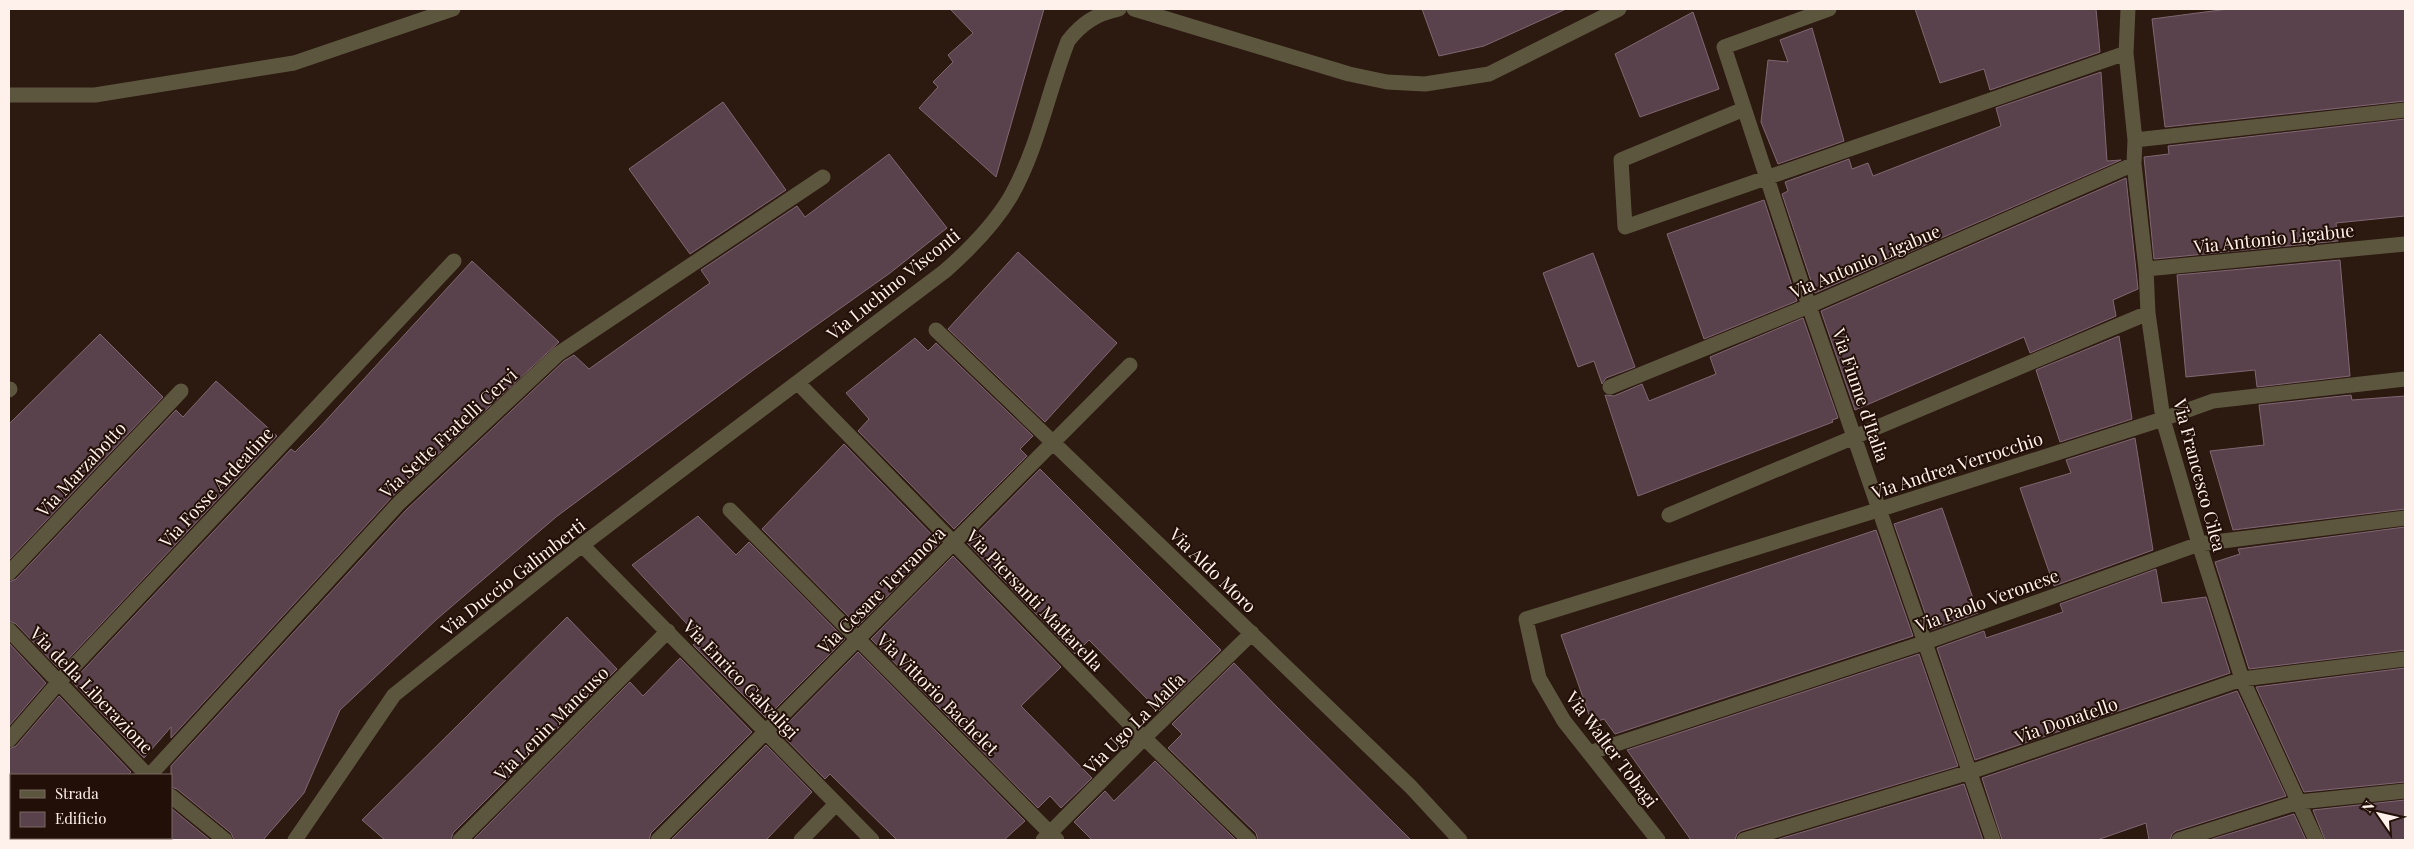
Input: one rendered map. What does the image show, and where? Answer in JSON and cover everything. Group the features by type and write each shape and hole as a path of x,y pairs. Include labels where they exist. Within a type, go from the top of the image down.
{"street":[{"path":"9,95 95,95 294,63 453,9"},
{"name":"Via Luchino Visconti","path":"798,383 945,271 968,251 989,228 1010,197 1027,163 1068,41 1090,19 1104,12 1119,9"},
{"path":"1134,9 1350,74 1387,82 1425,84 1489,74 1619,9"},
{"name":"Via Fiume d'Italia","path":"1829,9 1724,47 1809,306 1881,509 1993,840"},
{"name":"Via Francesco Cilea","path":"2128,9 2126,53 2135,140 2134,164 2146,269 2148,313 2162,419 2198,544 2242,680 2316,840"},
{"path":"1744,109 1621,160 1625,227 2126,53"},
{"path":"2135,140 2405,110"},
{"name":"Via Antonio Ligabue","path":"1610,387 1809,306 2134,164"},
{"name":"Via Sette Fratelli Cervi","path":"150,774 399,503 558,354 823,177"},
{"name":"Via Antonio Ligabue","path":"2146,269 2405,244"},
{"name":"Via Fosse Ardeatine","path":"9,740 58,683 454,261"},
{"path":"1669,515 1856,438 2148,313"},
{"name":"Via Aldo Moro","path":"936,330 1411,787 1460,840"},
{"name":"Via Cesare Terranova","path":"658,840 1130,365"},
{"name":"Via Andrea Verrocchio","path":"1526,619 1881,509 2162,419 2212,401 2405,379"},
{"name":"Via Piersanti Mattarella","path":"798,383 1144,738 1249,840"},
{"name":"Via Duccio Galimberti","path":"295,840 394,695 582,545 798,383"},
{"name":"Via Marzabotto","path":"9,573 181,391"},
{"name":"Via Vittorio Bachelet","path":"730,510 1050,838"},
{"name":"Via Paolo Veronese","path":"1589,753 1926,642 2198,544 2405,518"},
{"name":"Via Enrico Galvaligi","path":"582,545 872,840"},
{"name":"Via Walter Tobagi","path":"1526,619 1539,678 1564,721 1658,840"},
{"name":"Via della Liberazione","path":"9,630 58,683 148,774"},
{"name":"Via Lenin Mancuso","path":"460,840 668,631"},
{"name":"Via Ugo La Malfa","path":"1050,838 1144,738 1252,633"},
{"name":"Via Donatello","path":"1744,840 1970,772 2242,680 2405,659"},
{"path":"2179,840 2299,802 2405,791"},
{"path":"172,797 225,840"},
{"path":"801,840 836,804"}],"building":[{"path":"950,9 1044,9 996,177 919,108 938,87 933,82 953,62 948,55 973,33"},
{"path":"1422,9 1566,9 1484,46 1439,56"},
{"path":"1915,9 2096,9 2100,52 1990,90 1984,69 1940,83"},
{"path":"2228,9 2405,9 2405,101 2165,127 2152,19"},
{"path":"1693,12 1719,89 1640,117 1615,54"},
{"path":"1812,28 1844,141 1778,164 1761,122 1768,60 1788,62 1780,40"},
{"path":"2101,72 2107,161 2121,160 1815,293 1782,194 1788,191 1785,182 1849,159 1852,169 1868,163 1873,176 2001,126 1996,108"},
{"path":"723,102 786,190 690,254 629,169"},
{"path":"2405,119 2405,216 2336,223 2338,241 2154,259 2144,157 2169,154 2168,146"},
{"path":"889,154 947,228 890,273 752,371 556,517 437,619 340,710 304,793 263,840 234,840 231,833 177,789 172,787 171,766 406,510 564,361 574,355 589,369 710,283 701,270 797,206 805,217"},
{"path":"2126,178 2138,289 2113,300 2116,316 2030,353 2024,337 1855,410 1821,311"},
{"path":"1764,200 1797,301 1704,339 1667,234"},
{"path":"1018,252 1117,343 1045,422 948,329"},
{"path":"1593,253 1635,367 1606,378 1602,384 1594,361 1578,367 1543,273"},
{"path":"2340,260 2350,376 2257,387 2255,370 2186,377 2177,275"},
{"path":"472,261 559,342 392,497 171,738 171,727 144,758 72,682 291,449 295,452 319,428"},
{"path":"1803,318 1838,418 1832,420 1833,422 1638,496 1605,395 1614,396 1642,384 1649,401 1716,374 1710,357"},
{"path":"100,334 163,397 9,560 9,424"},
{"path":"2119,336 2132,419 2060,442 2036,370"},
{"path":"915,338 928,351 936,343 1033,436 1020,449 1027,456 954,529 858,431 869,419 846,393"},
{"path":"216,381 277,436 59,669 16,624 9,621 9,582 16,579 176,410 183,417"},
{"path":"2351,395 2352,400 2405,396 2405,509 2233,530 2210,451 2264,445 2259,405"},
{"path":"2135,438 2153,550 2054,586 2020,488 2071,473 2066,460"},
{"path":"844,444 940,543 858,626 762,529"},
{"path":"1040,469 1221,650 1159,711 1089,640 1075,654 967,543"},
{"path":"1942,508 1978,613 1931,630 1894,524"},
{"path":"698,516 736,555 749,542 845,639 766,718 693,645 700,638 632,565"},
{"path":"2405,527 2405,650 2249,669 2215,562 2240,554 2238,549"},
{"path":"1876,530 1913,636 1615,734 1604,719 1592,723 1561,635"},
{"path":"953,556 1061,667 1021,706 1092,778 1061,808 1050,796 1038,808 871,639"},
{"path":"2156,569 2162,603 2206,597 2230,673 1975,760 1937,648 1984,631 1986,638 2063,612 2060,604"},
{"path":"567,617 617,669 453,833 451,840 385,840 362,820"},
{"path":"9,643 46,683 9,726"},
{"path":"858,652 1025,821 1004,840 897,840 830,774 825,779 779,732"},
{"path":"1919,654 1958,766 1741,831 1737,834 1735,840 1691,840 1627,750"},
{"path":"680,658 752,732 651,833 649,840 473,840 630,682 643,696"},
{"path":"1234,663 1411,840 1258,840 1256,833 1168,748 1182,734 1172,724"},
{"path":"2405,668 2405,782 2304,792 2256,687"},
{"path":"2237,691 2286,796 2176,831 2172,834 2170,840 2149,840 2146,823 2097,840 2002,840 1982,778"},
{"path":"59,696 131,772 129,774 9,775 9,749 16,746"},
{"path":"766,745 812,792 766,840 671,840"},
{"path":"1155,761 1236,840 1092,840 1074,822 1105,791 1114,801"},
{"path":"1964,784 1983,840 1776,840"},
{"path":"2405,800 2405,840 2325,840 2313,810"},
{"path":"172,809 210,840 171,840"},
{"path":"2294,814 2306,840 2209,840"}]}
